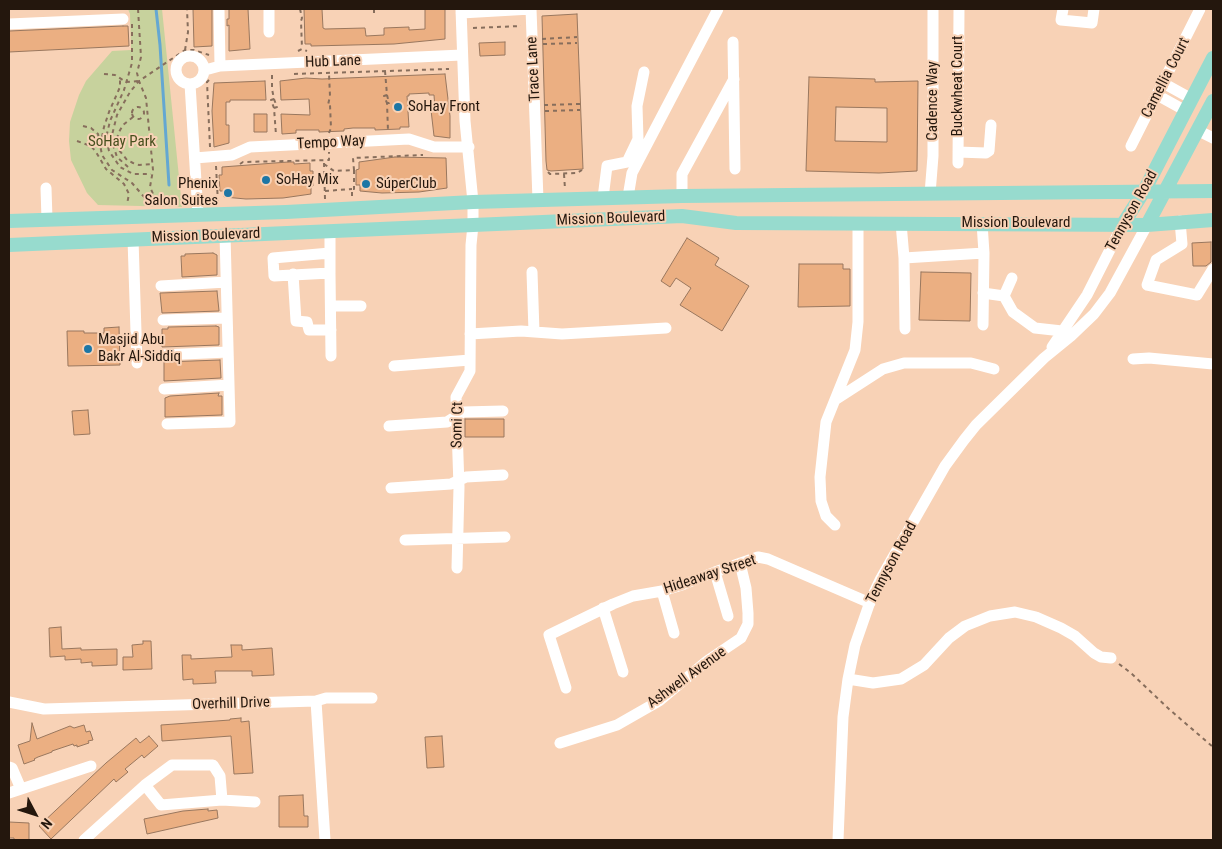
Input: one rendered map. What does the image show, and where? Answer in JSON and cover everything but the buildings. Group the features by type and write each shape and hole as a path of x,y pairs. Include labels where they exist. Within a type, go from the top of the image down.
{"main road":[{"name":"Tennyson Road","path":"1123,224 1144,191 1213,58"},
{"name":"Tennyson Road","path":"1146,225 1213,101"},
{"name":"Mission Boulevard","path":"9,221 286,212 473,202 628,197 1213,191"},
{"name":"Mission Boulevard","path":"9,245 682,216 736,223 1146,225 1213,220"}],"street":[{"path":"219,9 220,66"},
{"path":"269,9 269,32"},
{"name":"Trace Lane","path":"461,11 531,9 538,200"},
{"path":"628,197 632,173 718,9"},
{"name":"Cadence Way","path":"930,194 933,156 933,9"},
{"name":"Buckwheat Court","path":"959,9 958,157 989,151 991,125"},
{"path":"1063,9 1061,20 1092,23 1094,9"},
{"name":"Camellia Court","path":"1131,146 1200,9"},
{"name":"Somi Ct","path":"457,568 458,481 456,397 470,371 471,245 473,225 473,202 465,121 461,11"},
{"path":"9,24 96,14 127,19"},
{"path":"733,42 735,169"},
{"name":"Hub Lane","path":"190,84 196,83 220,66 462,55"},
{"path":"198,214 190,84 183,82 177,75 176,68 180,60 186,56 196,57 203,63 209,73"},
{"path":"603,198 607,166 627,162 638,139 637,106 644,72"},
{"path":"682,196 682,174 734,79"},
{"path":"1163,84 1189,105"},
{"path":"1157,95 1189,105"},
{"path":"1198,130 1213,138"},
{"name":"Tempo Way","path":"195,158 232,155 250,147 409,139 434,147 468,147"},
{"path":"46,188 47,219"},
{"path":"1180,222 1182,244 1156,260 1146,285 1197,294 1213,269"},
{"path":"835,525 826,516 823,508 820,477 826,422 854,350 858,322 858,223"},
{"path":"901,223 904,258 905,329"},
{"path":"982,223 984,254 983,326"},
{"name":"Tennyson Road","path":"1044,358 1087,295 1123,224"},
{"name":"Tennyson Road","path":"838,840 844,717 848,679 855,645 880,580 945,466 964,440 1044,358 1094,314 1104,301 1146,225"},
{"path":"330,231 331,356"},
{"path":"167,424 230,422 225,235"},
{"path":"133,239 136,363"},
{"path":"330,253 272,258 274,276 330,273"},
{"path":"904,258 984,254"},
{"path":"532,272 534,332"},
{"path":"293,274 296,321 307,322 309,330 331,330"},
{"path":"1004,296 1012,278"},
{"path":"161,286 226,282"},
{"path":"984,293 1004,296"},
{"path":"1004,296 1013,312 1035,328 1062,331"},
{"path":"331,306 361,306"},
{"path":"163,320 227,318"},
{"path":"470,334 521,331 562,334 666,328"},
{"path":"162,355 228,352"},
{"path":"1133,359 1149,358 1213,364"},
{"path":"394,366 470,360"},
{"path":"835,400 883,369 904,363 971,363 994,369"},
{"path":"164,389 229,386"},
{"path":"389,426 447,422 462,412 503,411"},
{"path":"391,488 451,484 466,477 503,475"},
{"path":"405,540 458,540 505,537"},
{"name":"Hideaway Street","path":"566,688 549,635 603,608 633,596 662,591 758,557 768,558 870,603"},
{"name":"Ashwell Avenue","path":"560,743 617,725 659,701 706,661 741,638 748,624 748,613 746,588 740,563"},
{"path":"715,572 728,616"},
{"path":"662,591 674,633"},
{"path":"603,608 623,672"},
{"path":"848,679 873,683 901,679 924,665 949,638 965,626 990,616 1015,612 1036,617 1061,628 1075,636 1094,653 1101,657 1111,658"},
{"name":"Overhill Drive","path":"9,702 44,709 316,701 326,698 372,698"},
{"path":"316,701 325,840"},
{"path":"84,840 145,785 172,765 213,765 220,776 222,800"},
{"path":"9,793 91,766"},
{"path":"9,767 12,768 21,789"},
{"path":"145,785 161,805 222,800 255,802"}],"path":[{"path":"83,126 91,128 98,134 102,155 112,170 132,183 145,198 158,205 150,187 152,164 146,98 137,73 142,57 138,9"},
{"path":"185,50 188,32 187,9"},
{"path":"300,9 302,18 300,21 302,49"},
{"path":"374,9 374,16"},
{"path":"127,19 132,63 108,127 106,138 109,152 120,167 133,174 152,174"},
{"path":"473,28 523,26"},
{"path":"538,35 542,39 577,37"},
{"path":"538,45 577,43"},
{"path":"128,167 116,157 111,135 121,106 139,81 185,50 194,50 207,56 211,55"},
{"path":"291,74 449,69"},
{"path":"385,71 389,102 387,103 388,131"},
{"path":"209,73 207,82 210,147"},
{"path":"329,136 331,128 330,105 328,104 330,73"},
{"path":"104,74 115,75 126,82 139,81"},
{"path":"272,75 274,98 271,100 274,108 276,135"},
{"path":"103,145 104,127 120,87 120,79"},
{"path":"541,102 545,106 580,104"},
{"path":"139,107 143,110 142,118 133,117 132,112 134,109 139,107"},
{"path":"541,111 580,110"},
{"path":"133,117 123,125 119,132 117,138 119,150 127,160 133,163 139,165 152,164"},
{"path":"77,141 91,146 108,171 124,184 129,194 126,206"},
{"path":"234,164 242,164 243,162 330,160 329,150"},
{"path":"352,197 352,189 354,188 353,158 430,156"},
{"path":"324,160 324,198"},
{"path":"324,164 334,171 354,170"},
{"path":"218,165 215,167 218,203"},
{"path":"543,172 564,174 577,173 582,170"},
{"path":"564,174 565,189"},
{"path":"324,191 352,189"},
{"path":"1111,658 1131,673 1213,747"}],"green space":[{"name":"SoHay Park","path":"128,9 162,9 182,207 98,205 87,193 71,160 70,122 86,81 112,51 131,50 130,14"}],"waterway":[{"path":"156,9 169,185"}],"place":[{"name":"SoHay Front","path":"398,107"},
{"name":"SoHay Mix","path":"266,180"},
{"name":"SúperClub","path":"366,184"},
{"name":"Phenix Salon Suites","path":"228,193"},
{"name":"Masjid Abu Bakr Al-Siddiq","path":"88,349"}]}
